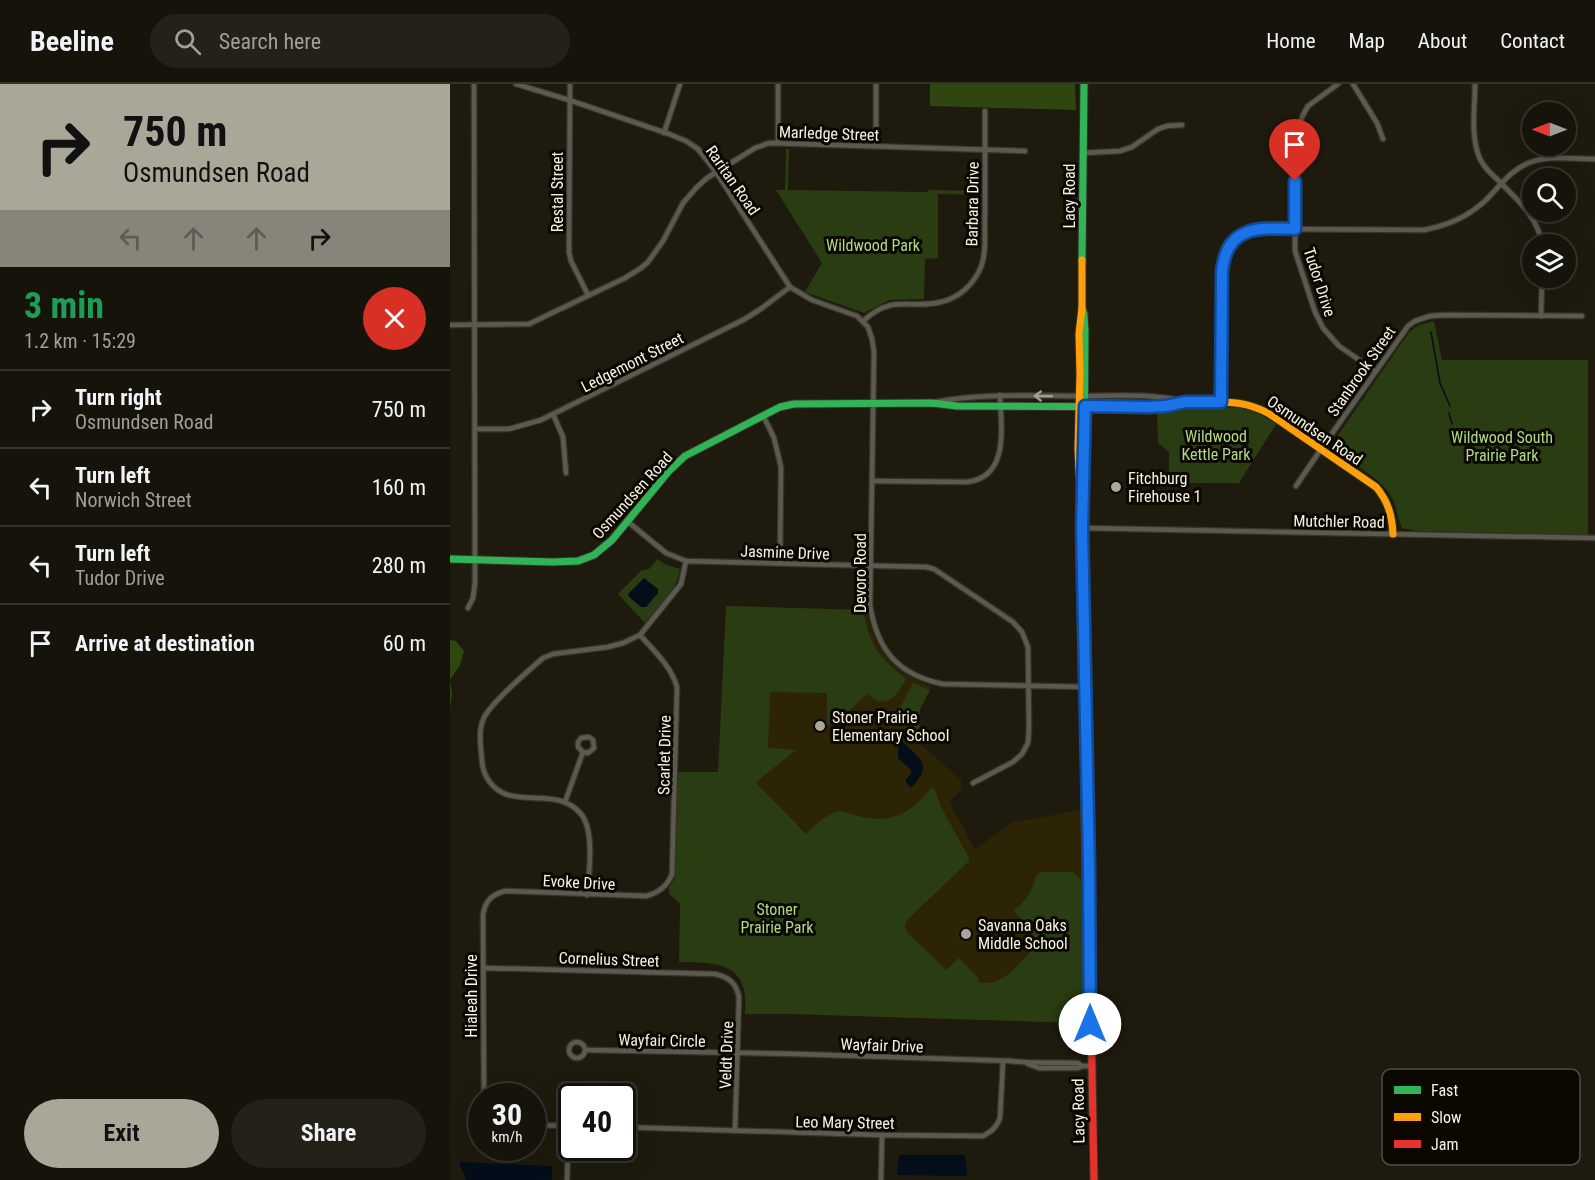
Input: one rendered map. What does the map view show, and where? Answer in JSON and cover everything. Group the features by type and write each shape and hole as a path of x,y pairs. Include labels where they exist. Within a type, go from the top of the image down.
{"street":[{"path":"468,608 473,598 475,582 474,84"},
{"name":"Raritan Road","path":"516,84 664,133 686,141 698,149 716,172 790,287 812,300 850,313 863,321"},
{"name":"Restal Street","path":"570,84 569,252 571,261 588,295"},
{"path":"664,133 680,84"},
{"path":"777,143 778,84"},
{"path":"876,84 876,146"},
{"name":"Lacy Road","path":"1084,84 1082,308 1085,331 1078,467 1082,501 1094,1180"},
{"name":"Tudor Drive","path":"1338,84 1308,106 1298,127 1295,251 1315,312 1323,328 1339,346 1375,371"},
{"path":"1353,84 1377,123 1383,139"},
{"path":"1475,84 1475,139 1482,163 1535,221 1540,234"},
{"name":"Barbara Drive","path":"863,321 878,310 893,304 932,304 951,299 971,283 982,265 986,111"},
{"path":"1083,153 1120,151 1132,147 1158,129 1182,125"},
{"name":"Marledge Street","path":"450,325 529,324 625,278 648,262 692,192 716,172 755,148 769,143 1025,151"},
{"path":"1221,402 1223,258 1227,248 1235,239 1250,231 1261,229 1424,230 1445,226 1475,209 1521,166 1550,158 1595,159"},
{"name":"Ledgemont Street","path":"475,429 509,429 553,414 745,319 790,287"},
{"path":"1541,316 1542,288"},
{"name":"Stanbrook Street","path":"1296,486 1375,371 1408,326 1415,321 1431,316 1446,315 1582,316"},
{"name":"Devoro Road","path":"863,321 868,327 874,352 870,605 875,629 887,652 908,671 943,684 1086,687"},
{"path":"873,481 966,482 981,477 992,468 1000,452 1000,395"},
{"name":"Osmundsen Road","path":"932,403 960,397 1000,395 1167,397 1185,402"},
{"path":"1133,407 1134,396"},
{"name":"Osmundsen Road","path":"450,559 553,562 578,561 594,555 602,550 669,471 685,456 763,415 780,407 794,404 932,403 957,406 1133,407 1166,406 1185,402 1246,403 1258,407 1376,487 1390,508 1394,534"},
{"path":"553,414 562,437 566,473"},
{"path":"763,415 774,438 781,467 780,563"},
{"name":"Jasmine Drive","path":"627,521 666,553 686,561 934,569 1013,621 1022,632 1028,647 1028,743 1013,762 973,783"},
{"name":"Mutchler Road","path":"1082,528 1595,538"},
{"path":"587,895 588,832 580,813 565,802 507,795 489,782 482,765 482,720 492,706 543,658 553,654 608,647 640,634 681,584 686,561"},
{"name":"Scarlet Drive","path":"640,634 670,670 677,687 673,866 669,881 664,886"},
{"path":"565,802 583,752"},
{"name":"Evoke Drive","path":"490,897 505,891 646,896 658,892 664,886"},
{"name":"Hialeah Drive","path":"484,1083 483,915 484,907 490,897"},
{"name":"Cornelius Street","path":"484,968 715,974 724,976 732,982"},
{"name":"Veldt Drive","path":"732,982 737,988 739,997 735,1131"},
{"name":"Wayfair Circle","path":"586,1050 738,1053"},
{"name":"Wayfair Drive","path":"738,1053 1003,1061 1026,1063 1039,1068 1091,1066"},
{"name":"Leo Mary Street","path":"636,1127 983,1136 997,1127 1000,1118 1003,1061"},
{"path":"881,1180 882,1135"},
{"path":"567,1180 568,1161"}],"shaded area":[{"path":"726,606 866,610 876,642 890,661 906,675 932,687 920,709 919,743 961,780 962,789 949,802 975,849 1013,822 1082,810 1085,1018 1081,1023 850,1016 716,846"}],"green space":[{"path":"930,84 1075,84 1076,110 930,106"},
{"name":"Wildwood Park","path":"786,149 789,149 788,190 981,191 981,195 938,194 938,258 925,259 924,299 889,300 864,313 805,292 822,263 776,190 785,190"},
{"name":"Wildwood South Prairie Park","path":"1434,321 1442,360 1588,360 1588,535 1418,531 1402,528 1393,500 1386,489 1373,477 1334,451 1333,442 1410,331 1419,325"},
{"name":"Wildwood Kettle Park","path":"1219,407 1249,410 1276,424 1239,483 1169,483 1169,452 1158,443 1157,410"},
{"path":"657,559 680,569 676,584 645,623 618,594 641,571 649,569"},
{"name":"Stoner Prairie Park","path":"726,606 863,610 872,641 882,657 906,679 902,686 890,700 886,701 874,699 867,694 838,721 835,719 827,726 827,693 770,692 768,748 796,750 756,783 806,834 836,812 880,819 899,815 916,805 930,789 934,788 941,807 969,861 907,920 905,926 907,932 946,970 959,958 979,979 977,981 984,983 992,983 1005,976 1028,955 1029,952 1021,942 1032,931 1013,910 1028,896 1036,876 1041,872 1073,872 1081,879 1084,899 1085,1018 1081,1023 745,1014 742,983 729,969 710,963 679,962 680,904 669,894 675,870 676,772 718,772"},
{"path":"450,640 456,641 464,651 460,665 450,680"},
{"path":"450,680 452,694 450,708"},
{"path":"913,683 930,690 920,709 919,743 898,720 898,712"}],"water":[{"path":"644,578 658,589 658,593 646,607 641,607 628,594"},
{"path":"901,740 922,762 922,772 912,787 905,781 911,770 898,758"},
{"path":"899,1155 965,1155 967,1176 897,1175"},
{"path":"460,1162 552,1166 552,1180 466,1180"}],"waterway":[{"path":"1431,332 1440,383 1450,406"},
{"path":"1449,413 1452,424"}],"traffic: fast":[{"path":"1082,260 1084,84"},
{"path":"1082,308 1085,331 1082,528 1088,846"},
{"path":"450,559 553,562 578,561 594,555 612,540 669,471 685,456 780,407 794,404 932,403 957,406 1149,407 1203,402"}],"traffic: slow":[{"path":"1080,489 1079,334 1082,308 1082,260"},
{"path":"1203,402 1244,404 1268,413 1376,487 1389,509 1393,534"}],"traffic: jam":[{"path":"1088,846 1094,1180"}],"place":[{"name":"Fitchburg Firehouse 1","path":"1116,487"},
{"name":"Stoner Prairie Elementary School","path":"820,726"},
{"name":"Savanna Oaks Middle School","path":"966,934"}],"route":[{"path":"1090,1024 1082,528 1085,406 1149,407 1185,402 1221,402 1223,258 1227,248 1235,239 1250,231 1295,229 1295,181"}]}
